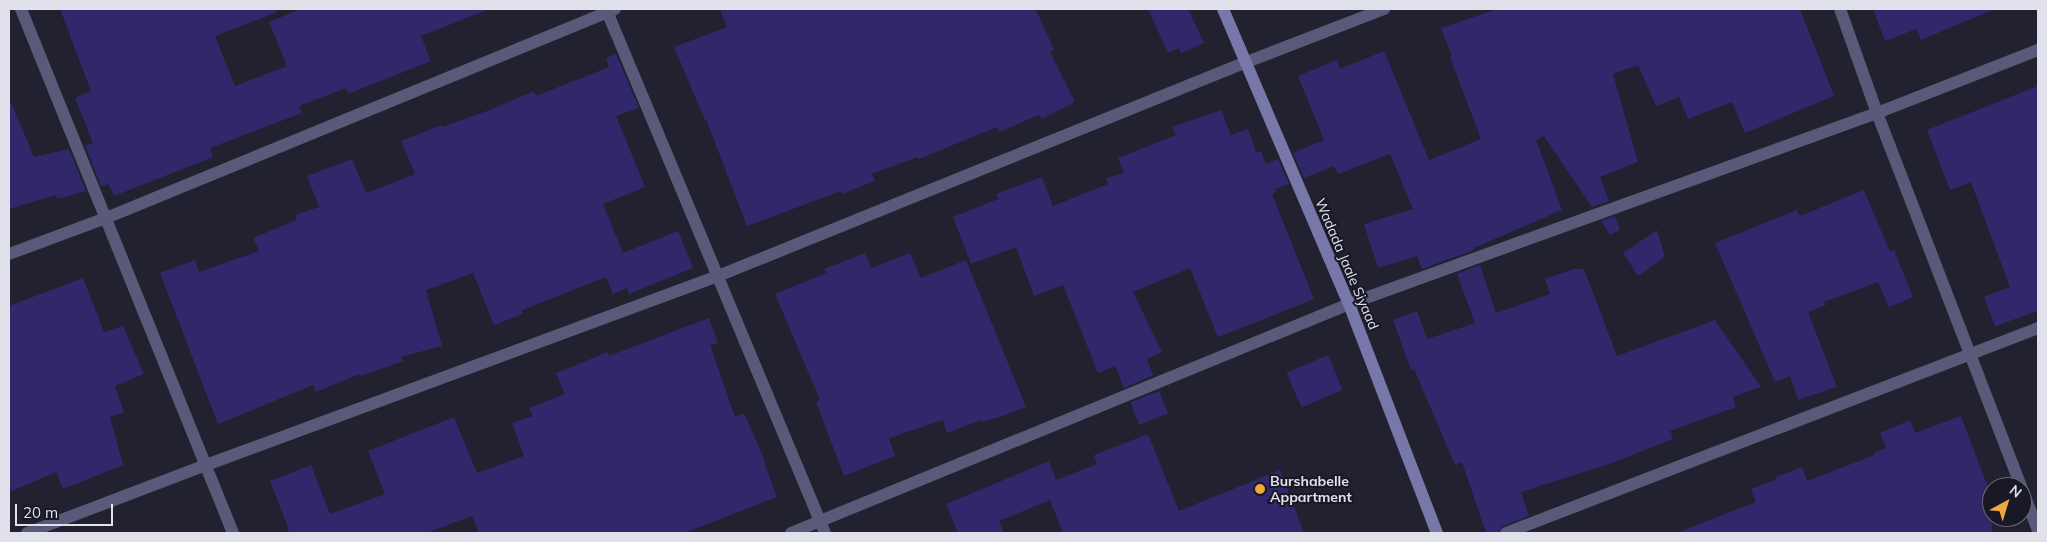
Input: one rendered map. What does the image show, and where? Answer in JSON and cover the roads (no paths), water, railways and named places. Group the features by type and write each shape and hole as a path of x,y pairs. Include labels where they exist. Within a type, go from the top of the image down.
{"main road":[{"name":"Wadada Jaale Siyaad","path":"1223,9 1244,63 1349,304 1437,533"}],"street":[{"path":"21,9 233,533"},
{"path":"27,533 718,276 1244,63 1384,9"},
{"path":"1840,9 1877,113 1972,353 2038,530"},
{"path":"9,254 106,218 610,10 823,527"},
{"path":"791,533 823,527 1349,304 1877,113 2038,50"},
{"path":"1506,533 2038,328"}],"place":[{"name":"Burshabelle Appartment","path":"1260,489"}]}
